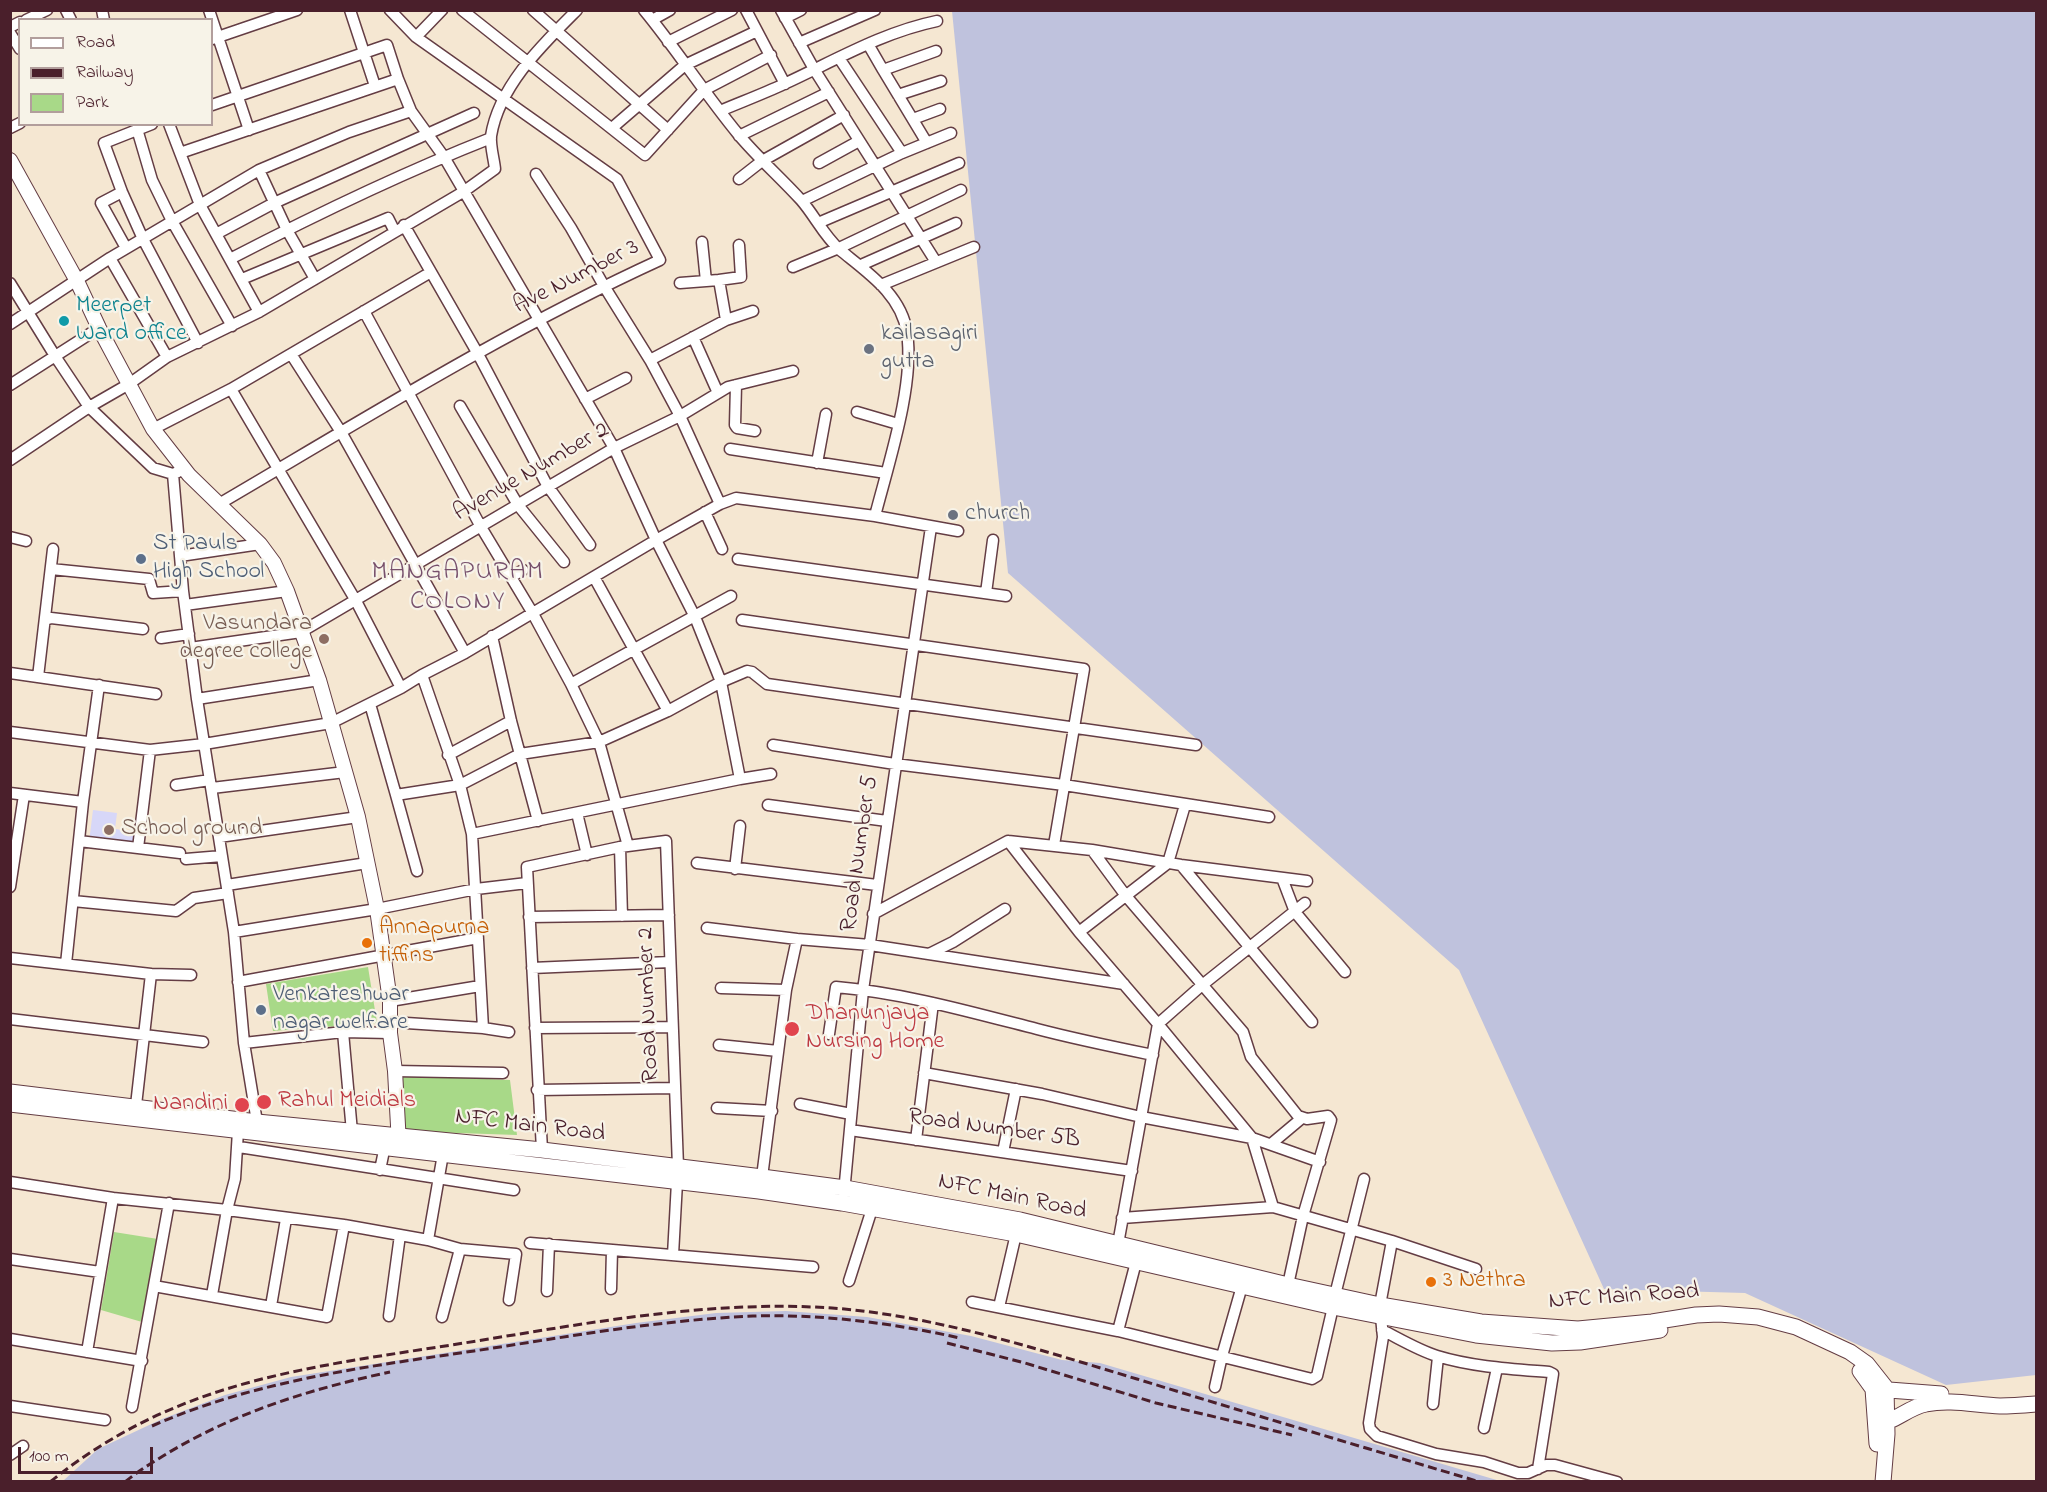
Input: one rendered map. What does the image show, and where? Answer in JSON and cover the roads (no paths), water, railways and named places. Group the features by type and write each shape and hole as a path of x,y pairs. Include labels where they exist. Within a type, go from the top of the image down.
{"main road":[{"name":"NFC Main Road","path":"10,1092 238,1131 542,1150 759,1191 844,1196 1020,1220 1118,1244 1242,1287 1334,1301"},
{"name":"NFC Main Road","path":"10,1104 135,1112 352,1132 443,1154 677,1175 762,1177 844,1196 872,1209 1016,1234 1136,1262 1178,1265 1288,1285 1381,1317 1578,1329 1696,1315 1758,1317 1796,1327 1850,1352 1867,1364 1879,1388"},
{"path":"1883,1482 1879,1388 1910,1393 2037,1396"},
{"path":"1882,1424 1916,1407 1942,1402 2002,1406 2037,1404"},
{"path":"1875,1482 1882,1424"}],"street":[{"path":"249,130 214,38 297,10"},
{"path":"350,10 375,86"},
{"path":"416,37 442,10"},
{"path":"462,10 645,155 704,90 771,55"},
{"path":"533,10 668,130"},
{"path":"10,460 167,357 259,312 463,192 495,169 491,138 503,98 529,63 577,10"},
{"path":"644,10 739,136 802,201 839,248 861,265 900,309 907,331 909,354 898,424 875,516"},
{"path":"652,20 670,10"},
{"path":"668,42 732,10"},
{"path":"746,10 785,84"},
{"path":"801,10 783,14 814,69 936,262"},
{"path":"799,43 875,10"},
{"name":"Ave Number 3","path":"219,504 539,320 660,260 617,178 416,37 392,11"},
{"path":"720,111 785,84 868,44 914,26 937,21"},
{"path":"612,128 685,65 757,31"},
{"path":"10,33 18,46"},
{"path":"868,44 927,143"},
{"path":"213,105 387,45 411,111 444,157 614,448 656,540 695,617 721,682 740,779"},
{"path":"883,70 936,51"},
{"path":"839,58 902,153"},
{"path":"180,153 398,79"},
{"path":"898,95 941,81"},
{"path":"739,136 829,92"},
{"path":"913,119 940,109"},
{"path":"10,324 126,248 259,170 349,132 411,111"},
{"path":"216,234 274,203 474,113"},
{"path":"739,179 762,161 844,116"},
{"path":"118,126 121,136"},
{"path":"146,126 104,142 122,192 143,239 198,343"},
{"path":"170,126 200,205 259,312"},
{"path":"137,129 152,180 172,221 232,326"},
{"path":"802,201 902,153 951,133"},
{"path":"231,260 286,230 444,157 491,138"},
{"path":"819,163 859,141"},
{"path":"10,160 77,281 99,328 153,429 179,472 219,504 260,544 274,563 287,591 319,680 358,817 385,955 395,1071 392,1142 380,1170"},
{"path":"818,223 958,163"},
{"path":"259,170 286,230 315,279"},
{"path":"536,174 650,360 680,416 720,504"},
{"path":"793,267 839,248 961,190"},
{"path":"122,192 101,203 126,248"},
{"path":"242,279 388,218 400,229 430,272 478,354 547,485 590,545"},
{"path":"861,265 956,223"},
{"path":"702,242 706,281"},
{"path":"680,283 741,277 739,245"},
{"path":"881,285 974,247"},
{"path":"110,258 167,357"},
{"path":"153,429 231,389 430,272"},
{"path":"719,280 726,320"},
{"path":"10,283 89,407 153,468 179,472"},
{"path":"364,311 481,527 532,612 599,742 617,805 624,846 622,916"},
{"path":"650,360 726,320 753,311"},
{"path":"10,385 99,328"},
{"path":"693,337 718,393"},
{"path":"291,354 341,432 465,653"},
{"name":"Avenue Number 2","path":"301,632 518,505 547,485 614,448 680,416 718,393 793,371"},
{"path":"585,399 626,378"},
{"path":"736,386 735,425 737,428 755,431"},
{"path":"231,389 356,601 401,688"},
{"path":"460,406 518,505 564,562"},
{"path":"857,412 898,424"},
{"path":"817,463 826,414"},
{"path":"730,449 886,473"},
{"path":"179,472 180,556 184,605 228,889 244,1044 257,1122"},
{"path":"10,732 150,750 204,744 332,723 465,653 656,540 720,504 736,498 875,516 958,531"},
{"path":"705,512 722,549"},
{"name":"Road Number 5","path":"844,1196 863,990 931,527"},
{"path":"10,537 26,542"},
{"path":"986,593 993,540"},
{"path":"180,556 260,544"},
{"path":"38,676 53,549"},
{"path":"738,559 1006,596"},
{"path":"51,569 149,579 153,592 183,591"},
{"path":"511,577 523,570"},
{"path":"594,577 668,711"},
{"path":"184,605 287,591"},
{"path":"571,684 731,596"},
{"path":"45,620 51,618 143,629"},
{"path":"742,620 1084,669 1054,846"},
{"path":"190,648 301,632"},
{"path":"160,638 189,634"},
{"path":"492,636 511,722 538,821"},
{"path":"396,795 460,785 519,754 599,742 668,711 721,682 750,671 767,684 1196,745"},
{"path":"10,673 156,694"},
{"path":"422,675 460,785 472,834 483,1028"},
{"path":"197,699 319,680"},
{"path":"66,964 83,802 99,685"},
{"path":"370,704 417,871"},
{"path":"448,755 511,722"},
{"path":"773,745 895,764 1064,785 1269,817"},
{"path":"138,848 150,750"},
{"path":"176,785 345,772"},
{"path":"472,834 771,774"},
{"path":"10,793 83,802"},
{"path":"10,887 24,795"},
{"path":"768,805 887,821"},
{"path":"1079,932 1168,863 1185,805"},
{"path":"577,813 587,855"},
{"path":"219,837 358,817"},
{"path":"735,869 740,826"},
{"path":"79,841 183,856 222,856"},
{"name":"Road Number 2","path":"624,846 666,841 677,1175 673,1255"},
{"path":"1008,841 1079,932 1252,1137 1273,1207"},
{"path":"873,914 1008,841 1092,850 1181,865 1307,881"},
{"path":"542,1150 526,867 624,846"},
{"path":"1092,850 1126,896 1201,986 1243,1032 1251,1057 1302,1118"},
{"path":"73,902 176,911 195,898 228,889 367,863"},
{"path":"698,863 878,885"},
{"path":"1181,865 1312,1022"},
{"path":"1282,878 1295,912 1345,972"},
{"path":"234,932 377,909 476,889 527,883"},
{"path":"1118,1244 1158,1024 1201,986 1305,903"},
{"path":"929,954 953,942 1005,909"},
{"path":"529,917 669,915"},
{"path":"707,927 797,939 870,945 1124,984"},
{"path":"238,982 478,938"},
{"path":"762,1177 786,990 797,939"},
{"path":"10,958 151,974 191,975"},
{"path":"532,968 670,962"},
{"path":"135,1112 151,974"},
{"path":"390,1001 480,986"},
{"path":"829,1034 836,987 933,1003 1059,1035 1153,1055"},
{"path":"721,988 786,990"},
{"path":"916,1140 933,1003"},
{"path":"10,1019 203,1042"},
{"path":"244,1044 390,1027 483,1028 509,1032"},
{"path":"535,1028 672,1027"},
{"path":"343,1032 352,1132"},
{"path":"720,1046 778,1051"},
{"path":"395,1071 503,1073"},
{"path":"924,1073 1016,1089 1141,1117 1252,1137 1320,1162"},
{"path":"537,1090 674,1088"},
{"path":"1003,1152 1016,1089"},
{"path":"800,1104 851,1114"},
{"path":"717,1107 772,1112"},
{"path":"1271,1144 1302,1118 1328,1116 1331,1120 1304,1216 1288,1285"},
{"name":"Road Number 5B","path":"850,1130 1132,1171"},
{"path":"212,1295 227,1210 235,1179 239,1147 238,1131"},
{"path":"239,1147 438,1180 514,1190"},
{"path":"428,1240 443,1154"},
{"path":"972,1302 1118,1331 1315,1378 1365,1179"},
{"path":"10,1182 113,1198 344,1225 428,1240 460,1249 516,1254 509,1300"},
{"path":"87,1352 113,1198"},
{"path":"132,1407 169,1203"},
{"path":"1122,1218 1273,1207 1392,1241 1476,1269"},
{"path":"849,1281 872,1209"},
{"path":"271,1306 286,1219"},
{"path":"154,1286 327,1317 344,1225"},
{"path":"999,1307 1016,1234"},
{"path":"389,1316 400,1235"},
{"path":"1392,1241 1381,1317 1383,1337 1369,1423 1370,1429 1377,1436 1436,1454 1484,1462 1518,1473 1528,1473 1556,1465 1617,1482"},
{"path":"530,1243 813,1267"},
{"path":"547,1291 549,1244"},
{"path":"442,1317 460,1249"},
{"path":"611,1289 612,1250"},
{"path":"10,1259 100,1272"},
{"path":"1118,1331 1136,1262"},
{"path":"1215,1387 1242,1287"},
{"path":"1381,1317 1419,1349 1438,1357 1497,1368 1552,1374 1538,1469"},
{"path":"10,1339 142,1361"},
{"path":"1433,1404 1438,1357"},
{"path":"1484,1428 1497,1368"},
{"path":"10,1406 105,1420"},
{"path":"10,1455 24,1446"}],"railway":[{"path":"50,1482 94,1450 139,1424 184,1404 279,1375 379,1356 631,1317 681,1311 782,1306 871,1312 986,1335 1480,1482"},
{"path":"152,1426 230,1398 310,1378 392,1363 683,1321 753,1316 805,1316 883,1324 960,1338"},
{"path":"947,1343 1025,1363 1156,1403 1292,1435"},
{"path":"125,1482 148,1465 190,1441 244,1415 331,1386 390,1372"}],"place":[{"name":"Meerpet Ward office","path":"64,321"},
{"name":"kailasagiri gutta","path":"869,349"},
{"name":"church","path":"953,515"},
{"name":"St Pauls High School","path":"141,559"},
{"name":"Vasundara degree college","path":"324,639"},
{"name":"School ground","path":"109,830"},
{"name":"Annapurna tiffins","path":"367,943"},
{"name":"Venkateshwar nagar welfare","path":"261,1010"},
{"name":"Dhanunjaya Nursing Home","path":"792,1029"},
{"name":"Rahul Meidials","path":"264,1102"},
{"name":"Nandini","path":"242,1105"},
{"name":"3 Nethra","path":"1431,1282"}],"district":[{"name":"MANGAPURAM COLONY","path":"458,589"}]}
